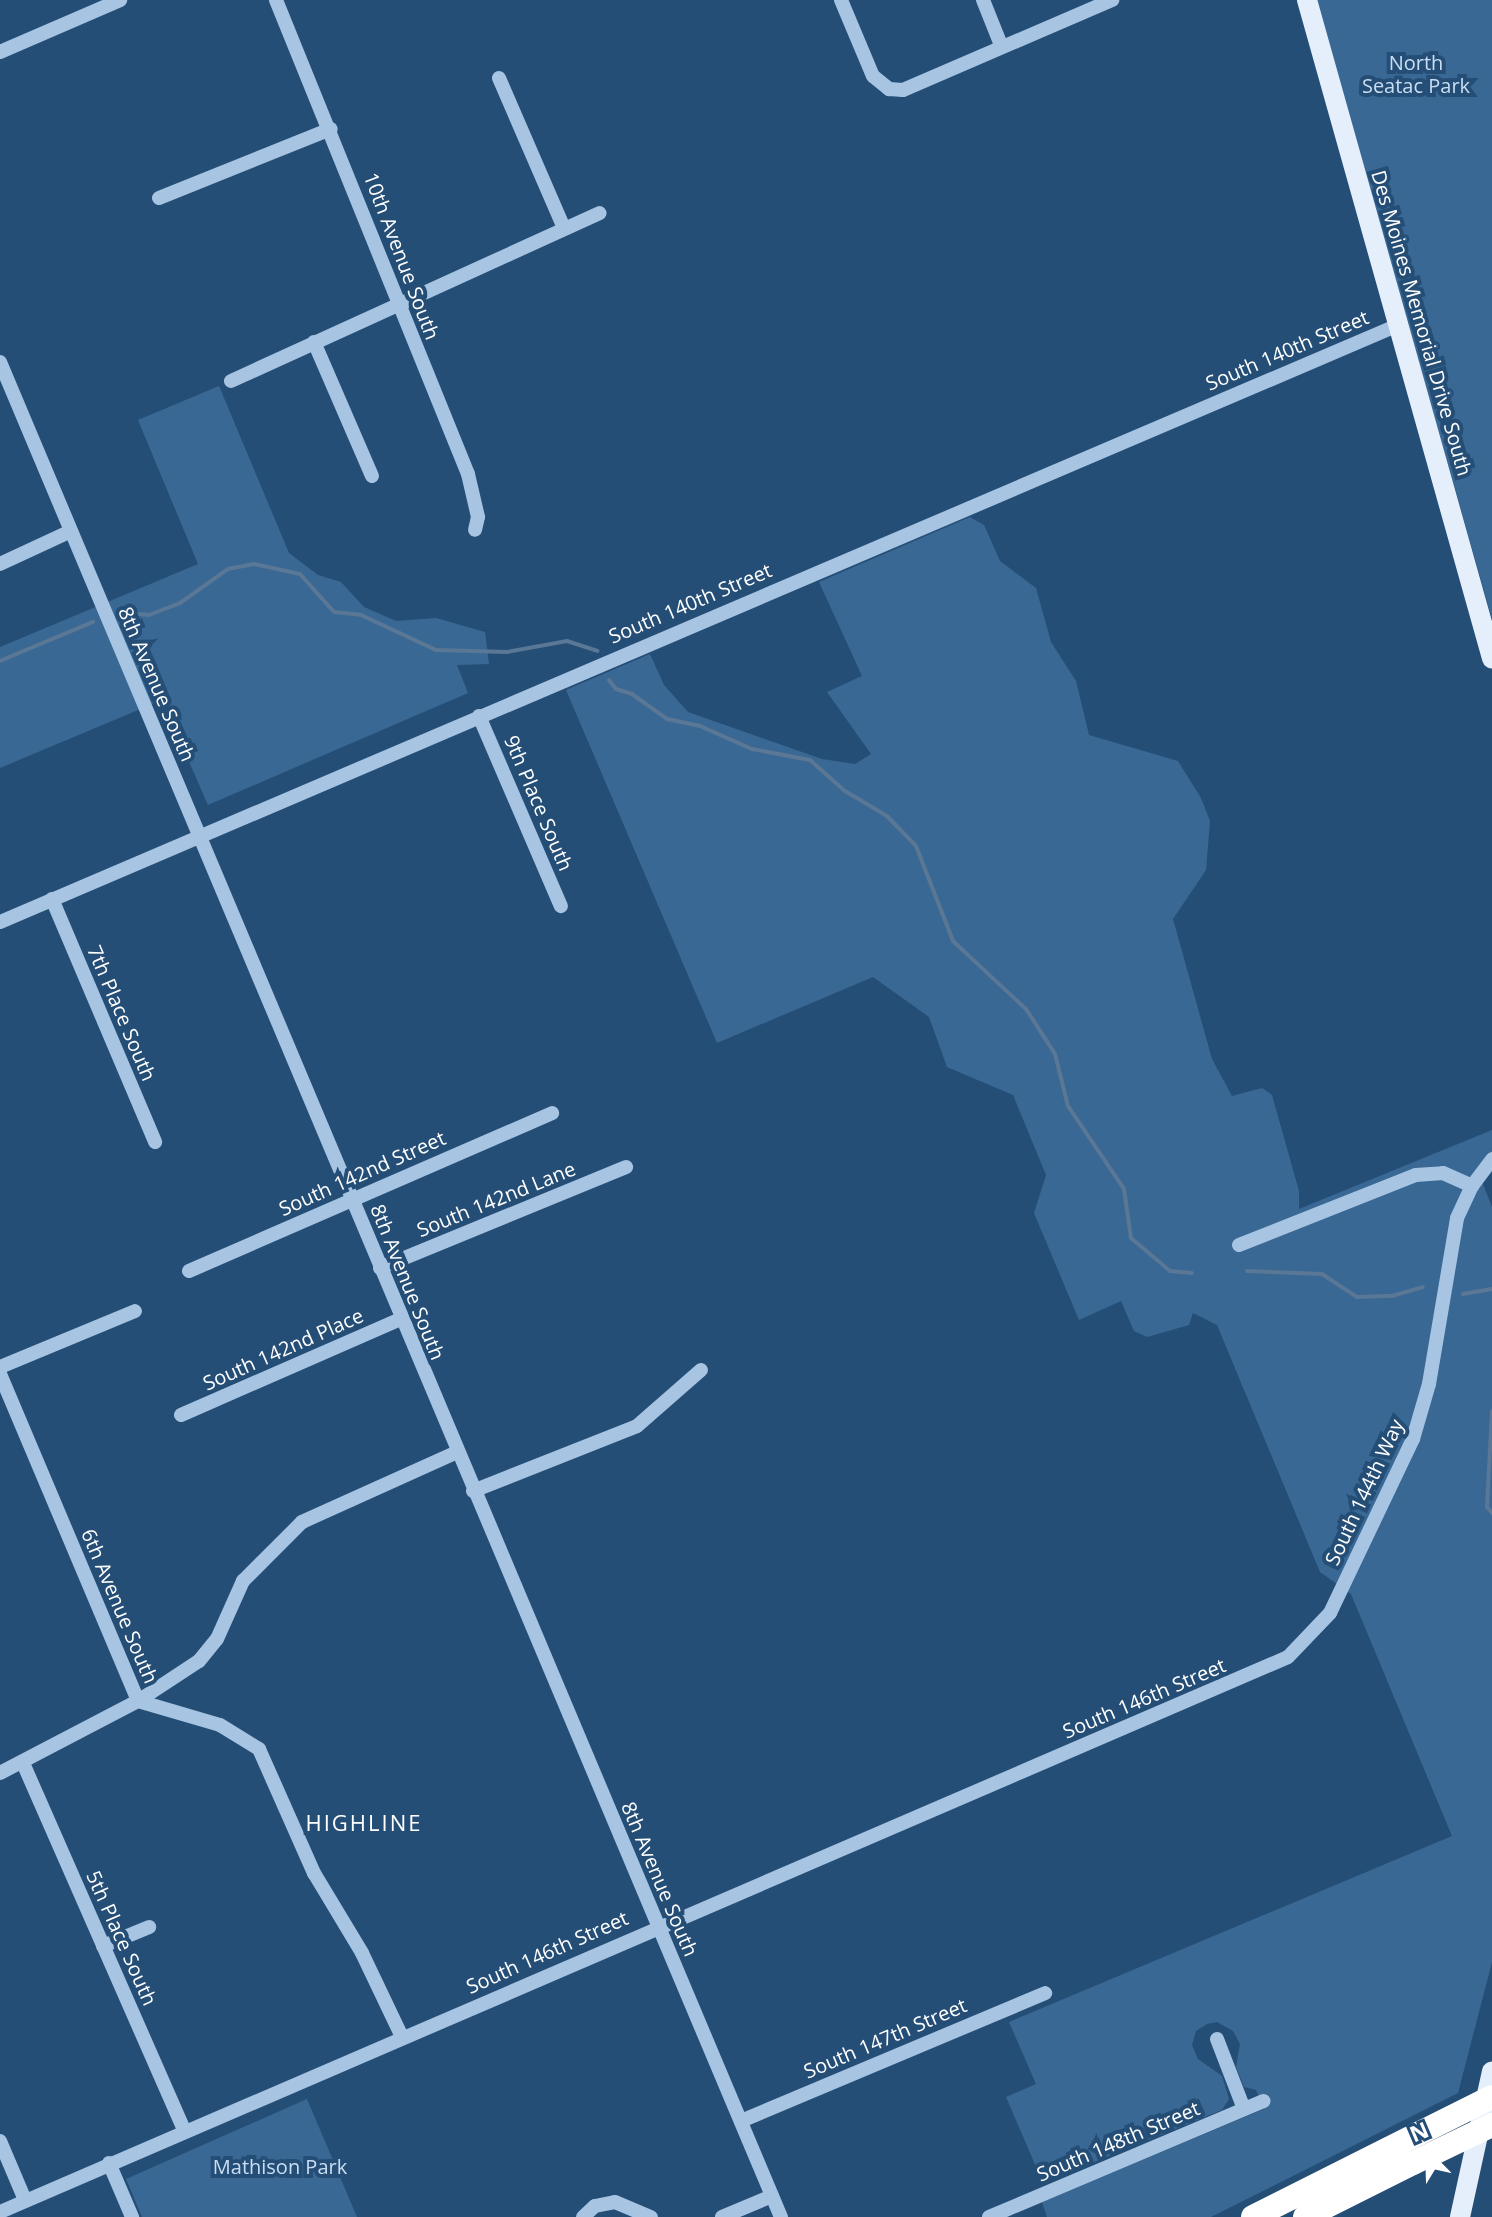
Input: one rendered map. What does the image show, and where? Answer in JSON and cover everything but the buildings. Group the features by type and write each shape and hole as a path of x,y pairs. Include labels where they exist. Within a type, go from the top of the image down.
{"highway":[{"path":"1253,2217 1492,2097"},
{"path":"1305,2217 1492,2125"}],"main road":[{"name":"Des Moines Memorial Drive South","path":"1307,0 1492,658"},
{"path":"1460,2217 1492,2071"}],"street":[{"path":"0,52 120,0"},
{"name":"10th Avenue South","path":"276,0 401,300 403,316 468,474 478,517 475,530"},
{"path":"841,0 873,76 889,89 927,83 1001,45 1112,0"},
{"path":"983,0 1001,45"},
{"path":"499,78 564,228"},
{"path":"159,198 331,129"},
{"path":"231,381 401,300 600,213"},
{"name":"South 140th Street","path":"0,922 1398,325"},
{"path":"314,342 372,476"},
{"name":"8th Avenue South","path":"2,370 781,2217"},
{"path":"0,564 71,531"},
{"name":"9th Place South","path":"479,716 561,906"},
{"name":"7th Place South","path":"52,899 155,1142"},
{"name":"South 142nd Street","path":"189,1271 552,1113"},
{"name":"South 144th Way","path":"1288,1657 1330,1613 1413,1439 1429,1384 1452,1237 1472,1186 1492,1159"},
{"name":"South 142nd Lane","path":"380,1268 626,1167"},
{"path":"1239,1245 1416,1175 1443,1173 1472,1186"},
{"path":"0,1367 135,1311"},
{"name":"South 142nd Place","path":"181,1415 401,1319"},
{"path":"473,1491 637,1426 701,1370"},
{"name":"6th Avenue South","path":"0,1374 138,1701 220,1725 259,1749 314,1873 362,1953 402,2037"},
{"path":"0,1773 138,1701 199,1661 217,1639 243,1581 302,1522 457,1452"},
{"name":"South 146th Street","path":"0,2212 184,2130 1288,1657"},
{"name":"5th Place South","path":"23,1763 184,2130"},
{"path":"103,1946 149,1927"},
{"name":"South 147th Street","path":"741,2121 1045,1993"},
{"path":"1217,2039 1244,2109"},
{"name":"South 148th Street","path":"989,2217 1263,2101"},
{"path":"0,2141 25,2200"},
{"path":"109,2163 132,2217"},
{"path":"722,2217 772,2196"},
{"path":"583,2217 595,2206 615,2202 651,2217"}],"green space":[{"name":"North Seatac Park","path":"1316,0 1492,0 1492,619 1401,299"},
{"path":"219,386 289,553 318,575 341,582 364,607 396,621 436,618 485,632 489,664 457,665 468,693 208,805 162,700 0,768 0,647 198,564 138,420"},
{"path":"970,517 984,525 1000,561 1036,588 1051,642 1076,681 1089,735 1178,761 1201,798 1210,821 1206,870 1173,919 1212,1059 1232,1096 1262,1088 1272,1095 1299,1191 1299,1209 1492,1130 1492,1166 1479,1174 1492,1207 1492,1962 1458,2093 1211,2217 1047,2217 1042,2202 1264,2109 1256,2090 1244,2087 1236,2067 1240,2044 1233,2031 1217,2022 1207,2024 1196,2031 1192,2045 1198,2059 1222,2076 1229,2099 1222,2110 1043,2183 1006,2097 1036,2084 1009,2022 1452,1836 1351,1594 1320,1572 1217,1325 1193,1313 1189,1325 1147,1337 1134,1331 1121,1301 1079,1320 1034,1213 1046,1175 1013,1095 947,1067 929,1017 873,977 717,1043 566,690 650,654 664,685 688,712 822,759 855,764 871,754 827,692 862,676 819,582"},
{"name":"Mathison Park","path":"307,2099 357,2217 142,2217 126,2179"}],"waterway":[{"path":"127,613 149,615 180,603 228,569 254,564 300,574 334,612 361,615 436,650 507,652 567,641 597,651"},
{"path":"0,661 93,622"},
{"path":"609,680 616,689 632,694 667,719 700,726 752,749 810,760 845,791 887,816 916,846 953,941 1026,1009 1055,1054 1068,1106 1124,1189 1131,1238 1170,1271 1192,1273"},
{"path":"1247,1271 1322,1274 1357,1297 1392,1296 1423,1287"},
{"path":"1463,1294 1492,1289"},
{"path":"1492,1411 1487,1507 1492,1513"}],"district":[{"name":"HIGHLINE","path":"364,1823"}]}
